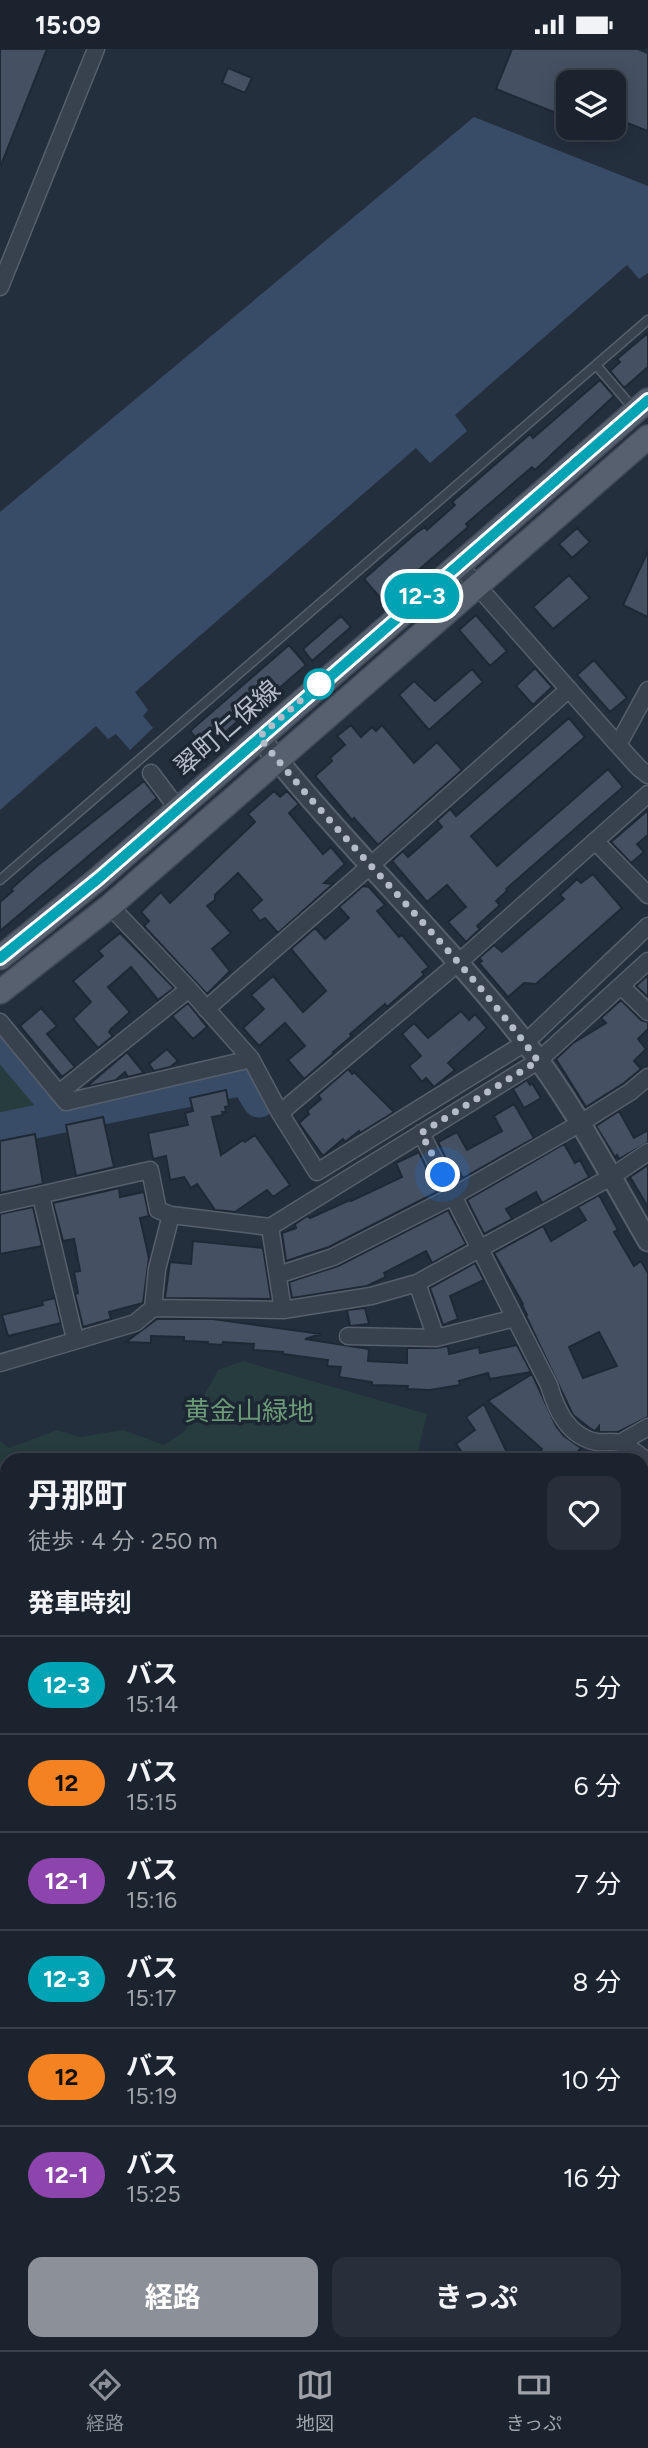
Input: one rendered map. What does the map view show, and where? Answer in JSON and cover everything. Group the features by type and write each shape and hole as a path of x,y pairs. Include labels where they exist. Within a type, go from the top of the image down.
{"main road":[{"name":"翠町仁保線","path":"0,958 99,878 641,405"},
{"path":"0,992 110,906 648,437"}],"street":[{"path":"0,287 96,49"},
{"path":"458,564 618,745 648,775"},
{"path":"206,1009 569,689"},
{"path":"618,745 648,690"},
{"path":"259,737 525,1043 579,1124 648,1241"},
{"path":"151,773 178,809"},
{"path":"280,1113 458,963 648,794"},
{"path":"595,841 648,895"},
{"path":"110,906 251,1059 317,1173 525,1043 648,926"},
{"path":"0,1204 150,1170 158,1210 170,1215 270,1227 538,1061 648,961"},
{"path":"621,986 648,1012"},
{"path":"59,1093 189,989"},
{"path":"0,1022 66,1102 251,1059"},
{"path":"278,1275 333,1257 453,1196 579,1124 630,1092 648,1077"},
{"path":"421,1133 549,1385 564,1422 581,1436 597,1442 620,1443 636,1453"},
{"path":"0,1363 135,1323 153,1308 283,1310 371,1296 417,1283 611,1177 648,1152"},
{"path":"41,1196 75,1339"},
{"path":"153,1308 157,1269 170,1215"},
{"path":"270,1227 283,1310"},
{"path":"417,1283 436,1338"},
{"path":"348,1336 436,1338 515,1318"},
{"path":"620,1443 648,1427"}],"lane":[{"path":"0,880 648,320"},
{"path":"596,365 641,405"}],"green space":[{"path":"0,1054 40,1100 40,1110 0,1119"},
{"name":"黄金山緑地","path":"243,1361 427,1414 417,1453 0,1453 0,1441 9,1448 57,1430 80,1437 123,1430 164,1445 184,1432 218,1370"}],"water":[{"path":"474,117 648,186 648,273 639,279 627,265 455,415 467,431 430,463 416,448 135,692 148,710 143,716 153,728 130,750 116,734 108,739 96,726 0,810 0,512"}],"building":[{"path":"0,49 47,49 1,165 0,165"},
{"path":"512,49 638,49 648,53 648,131 626,123 626,70 556,70 556,113 496,89"},
{"path":"228,68 252,78 245,93 222,83"},
{"path":"648,333 648,367 624,388 610,371 620,362 617,359"},
{"path":"600,380 614,396 535,470 532,467 383,601 364,579 416,533 425,527 427,530 455,505 452,502 530,434 533,438"},
{"path":"577,528 590,542 572,558 559,544"},
{"path":"648,551 648,617 623,605"},
{"path":"569,575 590,598 553,629 533,607"},
{"path":"476,615 507,651 490,666 459,630"},
{"path":"341,616 351,627 312,661 303,649"},
{"path":"289,645 306,665 270,696 268,693 206,750 190,731"},
{"path":"594,660 627,698 610,712 577,675"},
{"path":"535,668 552,687 533,705 516,686"},
{"path":"472,669 483,682 429,730 399,695 414,681 435,701"},
{"path":"569,718 585,737 471,836 497,866 608,769 623,787 506,889 496,901 500,905 477,926 480,929 466,942 448,922 466,907 447,885 427,902 392,861 403,851 408,857 442,827 437,821 450,809 456,816"},
{"path":"351,725 361,737 372,727 376,731 382,725 414,763 437,742 462,770 378,845 354,818 352,820 315,776 345,745 337,736"},
{"path":"144,781 157,798 0,931 0,902 13,891 11,889"},
{"path":"274,791 280,797 287,791 299,804 289,813 323,854 331,847 345,864 324,883 333,884 278,933 265,918 260,921 251,910 262,900 238,873 207,906 231,933 212,949 230,971 207,994 144,926 149,921 141,912 161,892 170,903 255,822 248,814"},
{"path":"648,810 648,835 637,844 644,852 631,863 611,842"},
{"path":"593,874 622,908 536,984 524,983 508,997 479,963 482,961 479,958 494,945 502,952 564,899 560,895 577,879 581,883"},
{"path":"363,886 369,887 385,905 377,911 429,967 422,972 424,975 387,1007 385,1004 350,1034 352,1036 304,1079 288,1060 305,1046 285,1023 259,1046 243,1028 264,1009 251,995 273,976 303,1012 326,991 291,949 315,928 325,939 349,918 339,907"},
{"path":"120,933 174,988 158,1000 131,967 108,987 130,1012 111,1029 109,1032 113,1036 98,1048 73,1019 91,1002 73,981 103,956 98,951"},
{"path":"648,975 648,997 636,986"},
{"path":"621,1000 641,1020 648,1022 648,1029 638,1039 646,1049 634,1061 641,1069 586,1107 556,1059 573,1043 606,1023 601,1018"},
{"path":"188,1003 207,1027 193,1039 172,1016"},
{"path":"41,1008 57,1026 47,1034 75,1067 62,1077 20,1026"},
{"path":"461,1011 469,1020 475,1014 487,1028 448,1063 455,1070 434,1087 426,1078 422,1082 409,1066 421,1056 402,1034 414,1023 428,1038"},
{"path":"167,1049 178,1061 170,1067 154,1071 149,1064"},
{"path":"127,1052 144,1073 128,1077 125,1072 116,1080 86,1087"},
{"path":"348,1069 394,1112 345,1142 343,1139 323,1156 299,1123 309,1114 307,1111 321,1099 318,1095"},
{"path":"527,1080 530,1085 532,1083 541,1098 524,1108 513,1089"},
{"path":"226,1090 229,1106 225,1107 226,1112 212,1117 221,1155 255,1135 290,1185 273,1197 267,1190 235,1212 215,1210 197,1184 191,1188 184,1177 170,1180 166,1156 153,1159 148,1133 188,1125 185,1113 193,1111 190,1098"},
{"path":"514,1104 534,1138 463,1178 456,1166 451,1169 438,1142 457,1132 467,1150 502,1131 494,1116"},
{"path":"619,1111 634,1138 648,1130 648,1142 619,1159 617,1155 615,1157 596,1126"},
{"path":"103,1117 114,1167 76,1176 66,1125"},
{"path":"35,1134 43,1184 0,1193 0,1141"},
{"path":"564,1144 575,1163 580,1160 589,1177 542,1203 536,1192 506,1209 512,1219 484,1234 467,1200"},
{"path":"419,1152 437,1192 329,1247 286,1261 282,1233 296,1228 295,1224 307,1216 310,1218 402,1177 396,1163"},
{"path":"648,1165 648,1207 630,1177"},
{"path":"119,1188 120,1197 144,1192 149,1216 140,1218 149,1258 143,1303 109,1312 111,1319 83,1327 75,1294 78,1293 74,1272 80,1271 74,1239 63,1241 53,1203"},
{"path":"599,1195 618,1230 614,1232 634,1266 641,1261 648,1273 648,1417 618,1432 599,1432 599,1426 595,1431 573,1415 526,1316 523,1304 494,1253 543,1226 551,1241 586,1220 578,1207","holes":["599,1332 617,1366 583,1378 569,1347"]},
{"path":"33,1207 42,1246 0,1254 0,1214"},
{"path":"448,1210 466,1244 432,1263 426,1251 384,1273 386,1277 367,1286 292,1298 289,1282 338,1266"},
{"path":"193,1241 263,1248 271,1299 165,1298 170,1262 191,1264"},
{"path":"475,1263 484,1280 450,1296 458,1319 443,1325 430,1288"},
{"path":"55,1298 61,1323 8,1336 2,1315 43,1305 42,1301"},
{"path":"365,1308 369,1324 350,1326 347,1310"},
{"path":"157,1319 213,1319 321,1334 305,1339 369,1349 368,1361 407,1363 407,1348 448,1346 449,1354 479,1347 480,1353 517,1345 531,1372 490,1379 488,1373 459,1381 460,1385 430,1390 407,1389 408,1386 372,1385 372,1382 339,1377 341,1367 327,1366 328,1360 253,1350 254,1344 208,1344 184,1341 184,1337 151,1336 151,1343 126,1342"},
{"path":"532,1374 556,1426 564,1436 581,1448 577,1453 539,1453 542,1449 488,1401"},
{"path":"484,1404 507,1453 463,1453 456,1444 475,1430 466,1417"}],"waterway":[{"path":"0,1039 50,1098 59,1117"},
{"path":"0,1129 243,1079 259,1101"}],"bus line":[{"name":"12-3","path":"0,958 99,878 648,400"}],"route":[{"path":"319,684 259,737 292,779 458,963 538,1061 421,1133 443,1175"}]}
